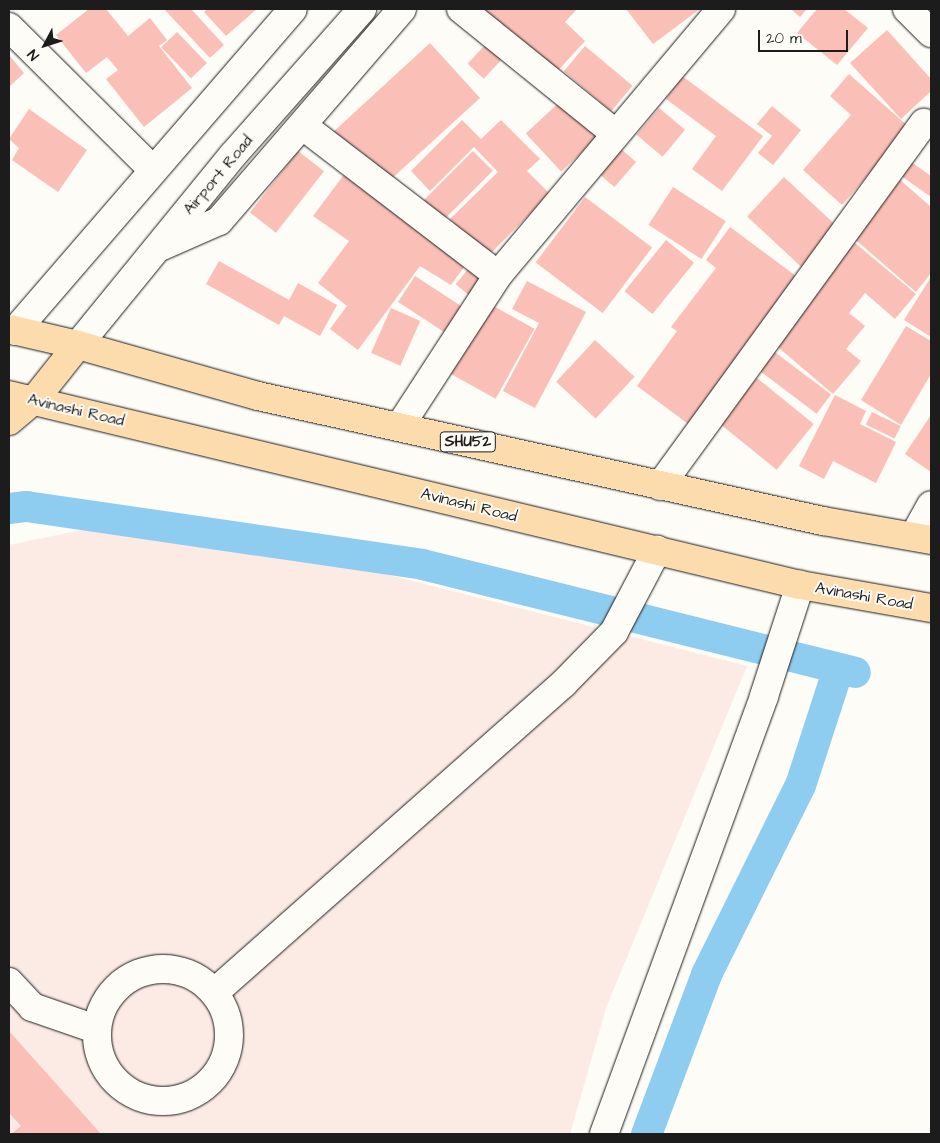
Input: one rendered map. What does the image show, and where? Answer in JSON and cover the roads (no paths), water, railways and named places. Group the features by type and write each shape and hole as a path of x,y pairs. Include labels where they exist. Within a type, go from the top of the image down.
{"main road":[{"name":"SHU52","path":"11,332 78,345 258,396 400,426 823,522 922,538"},
{"path":"9,421 22,397 78,345"},
{"name":"Avinashi Road","path":"22,397 800,585 931,608"}],"street":[{"path":"11,332 294,9"},
{"name":"Airport Road","path":"78,345 233,155 362,9"},
{"path":"158,248 219,221 303,126 402,9"},
{"path":"461,9 616,134"},
{"path":"400,426 498,274 721,9"},
{"path":"906,9 931,33"},
{"path":"9,26 153,170"},
{"path":"660,486 924,124"},
{"path":"303,126 498,274"},
{"path":"922,538 931,505"},
{"path":"215,992 563,684 614,632 630,598 657,550"},
{"path":"604,1134 764,696 800,585"},
{"path":"169,968 194,976 215,992 227,1016 230,1042 222,1067 206,1087 182,1100 156,1102 131,1095 111,1078 98,1055 96,1028 104,1004 120,983 143,971 169,968"},
{"path":"9,982 32,1007 96,1028"}],"waterway":[{"path":"9,508 26,506 422,564 855,672"},
{"path":"646,1134 706,974 800,785 838,668"}]}
